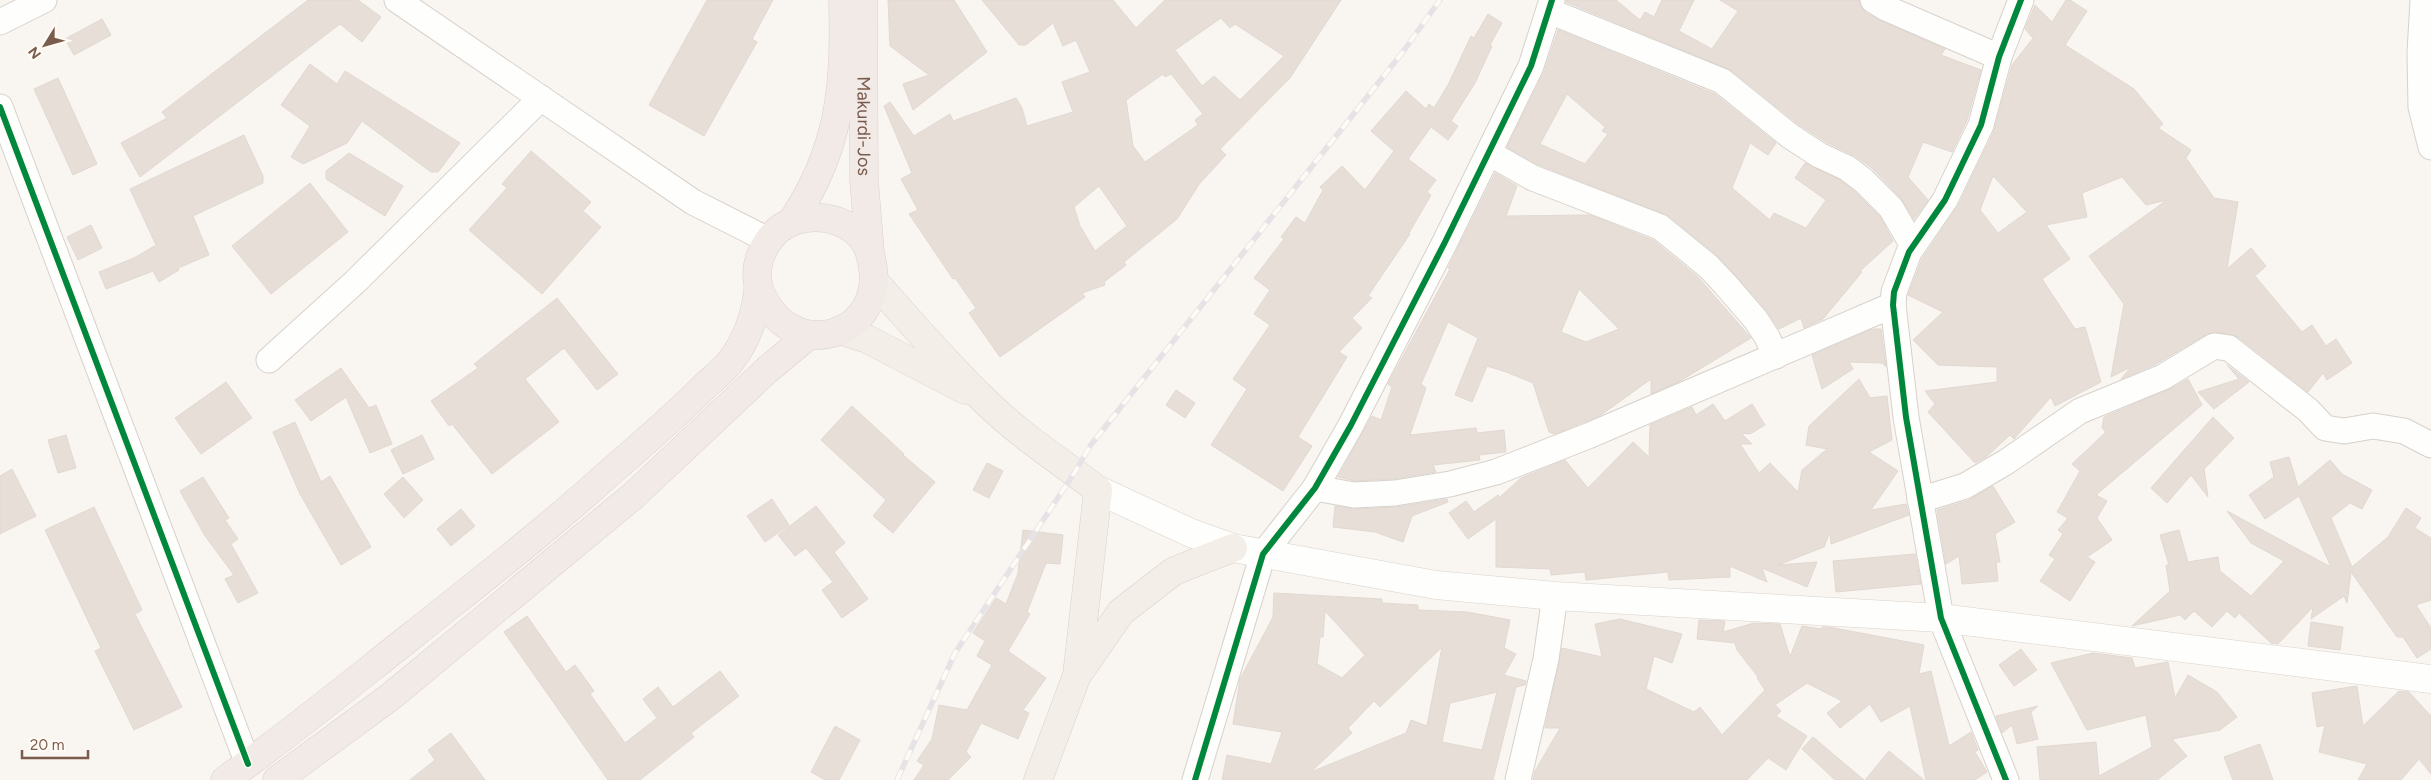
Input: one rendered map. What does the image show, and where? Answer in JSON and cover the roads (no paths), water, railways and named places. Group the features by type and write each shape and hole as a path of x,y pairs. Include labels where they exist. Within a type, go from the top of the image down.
{"highway":[{"name":"Makurdi-Jos","path":"792,222 809,196 824,162 838,117 844,51 843,0"},
{"name":"Makurdi-Jos","path":"863,0 864,180 870,252"},
{"path":"225,780 248,764 557,520 689,402 730,362 750,329 758,289 757,272 760,256 768,240 779,230 792,222 810,217 828,218 845,224 860,236 870,252 875,282 872,297 864,311 853,322 840,330 825,335 809,335 792,330 777,320 765,306 758,289"},
{"path":"277,780 390,697 634,496 767,370 809,335"}],"main road":[{"path":"875,282 907,321 985,401 1037,445 1098,490 1191,533 1233,548 1436,585 1555,596 1941,618 2431,679"},
{"path":"840,330 867,339 985,401"},
{"path":"1038,780 1077,675 1098,490"},
{"path":"1077,675 1121,612 1174,571 1233,548"}],"street":[{"path":"0,22 44,0"},
{"path":"397,0 693,202 768,240"},
{"path":"1874,0 1886,8 1999,57"},
{"path":"2006,780 1941,618 1906,417 1893,305 1894,292 1913,246 1945,200 1981,125 1999,57 2022,0"},
{"path":"2423,0 2420,53 2421,106 2431,148"},
{"path":"1195,780 1263,554 1315,488 1355,416 1531,66 1551,5 1722,81 1790,136 1819,155 1847,168 1863,180 1891,208 1913,246"},
{"path":"269,360 354,282 541,98"},
{"path":"0,107 248,764"},
{"path":"1488,153 1532,178 1660,228 1696,255 1725,284 1756,320 1776,356"},
{"path":"1315,488 1354,495 1395,493 1450,484 1496,472 1588,436 1893,305"},
{"path":"1920,500 1965,486 2006,462 2080,411 2164,377 2214,346 2229,348 2308,410 2326,428 2334,431 2344,431 2373,426 2404,431 2431,445"},
{"path":"1518,780 1546,659 1555,596"}],"railway":[{"path":"897,780 955,653 1075,472 1090,446 1402,53 1440,0"}]}
